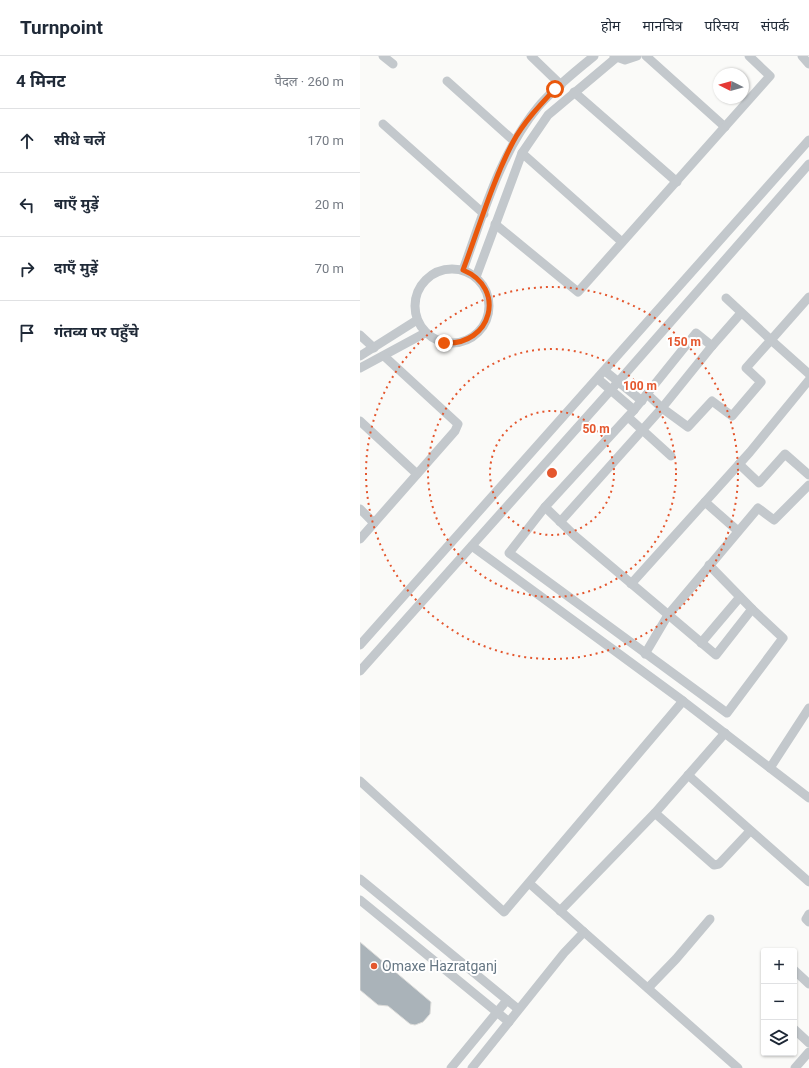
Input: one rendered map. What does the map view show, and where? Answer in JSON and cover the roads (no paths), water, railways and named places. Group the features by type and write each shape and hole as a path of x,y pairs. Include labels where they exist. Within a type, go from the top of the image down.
{"street":[{"path":"383,56 393,64"},
{"path":"531,56 561,85"},
{"path":"463,270 484,214 514,142 538,107 594,56"},
{"path":"476,277 522,153 548,115 616,57 625,60 638,56"},
{"path":"646,56 725,127"},
{"path":"495,224 578,292 770,76 749,56"},
{"path":"802,56 809,64"},
{"path":"447,81 514,142"},
{"path":"574,92 677,182"},
{"path":"383,124 484,214"},
{"path":"360,645 809,140"},
{"path":"522,153 622,242"},
{"path":"360,671 611,390 809,164"},
{"path":"448,268 463,270 476,277 485,288 489,309 487,319 482,329 470,339 454,344 444,343 425,333 417,320 414,308 415,297 420,286 427,277 437,271 448,268"},
{"path":"605,371 618,382 662,408 688,427 712,401 732,416 761,382 746,368 809,297"},
{"path":"726,298 809,374"},
{"path":"560,522 643,430 741,313"},
{"path":"360,356 417,320"},
{"path":"360,368 425,333"},
{"path":"709,565 783,638 727,713 509,553 545,507 644,398 696,333 712,346"},
{"path":"360,335 374,348"},
{"path":"360,539 455,431 458,424 384,356"},
{"path":"598,379 611,390 631,413 643,430 671,456"},
{"path":"631,584 739,464 809,380"},
{"path":"360,421 417,474"},
{"path":"739,464 759,483 785,454 809,475"},
{"path":"645,654 668,616 758,508 774,520 809,485"},
{"path":"705,502 738,531"},
{"path":"545,507 631,584 716,655 752,609"},
{"path":"360,509 374,523"},
{"path":"472,546 683,701 809,798"},
{"path":"701,643 740,597"},
{"path":"360,781 504,912 683,701"},
{"path":"770,768 809,708"},
{"path":"560,911 655,813 725,733"},
{"path":"688,775 809,882"},
{"path":"655,813 714,865 719,864 750,831"},
{"path":"360,880 518,1009"},
{"path":"529,883 738,1068"},
{"path":"360,900 509,1022"},
{"path":"379,916 390,904"},
{"path":"809,914 806,919 809,922"},
{"path":"648,988 710,919"},
{"path":"472,1068 564,953 584,932"},
{"path":"797,973 809,984"},
{"path":"452,1068 507,1000"},
{"path":"797,1032 809,1043"},
{"path":"795,1068 809,1052"}],"place":[{"name":"Omaxe Hazratganj","path":"374,966"}]}
